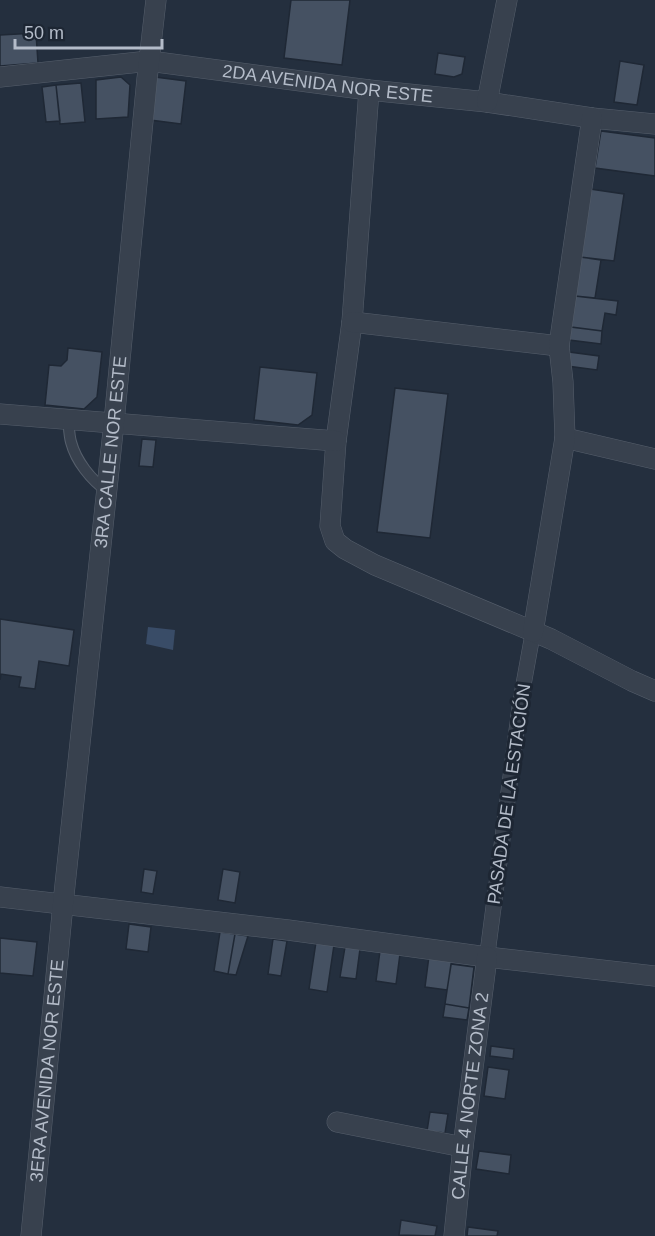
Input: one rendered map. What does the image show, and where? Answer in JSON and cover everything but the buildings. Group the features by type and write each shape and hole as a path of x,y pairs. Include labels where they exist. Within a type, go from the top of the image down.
{"street":[{"name":"3RA CALLE NOR ESTE","path":"63,904 156,0"},
{"path":"487,102 507,0"},
{"name":"2DA AVENIDA NOR ESTE","path":"0,77 149,61 369,90 487,102 592,118 655,124"},
{"path":"369,90 352,322 336,441 330,526 335,541 375,565 551,639 655,691"},
{"path":"533,632 565,438 559,346 592,118"},
{"path":"352,322 559,346"},
{"path":"0,414 336,441"},
{"path":"565,438 655,459"},
{"name":"PASADA DE LA ESTACIÓN","path":"487,957 520,704 533,632"},
{"path":"0,897 288,930 487,957 655,975"},
{"name":"3ERA AVENIDA NOR ESTE","path":"31,1236 63,904"},
{"name":"CALLE 4 NORTE ZONA 2","path":"454,1236 487,957"},
{"path":"337,1122 463,1147"}],"lane":[{"path":"68,418 71,442 77,458 98,485 107,491"}],"water":[{"path":"148,627 175,630 173,650 146,644"}]}
